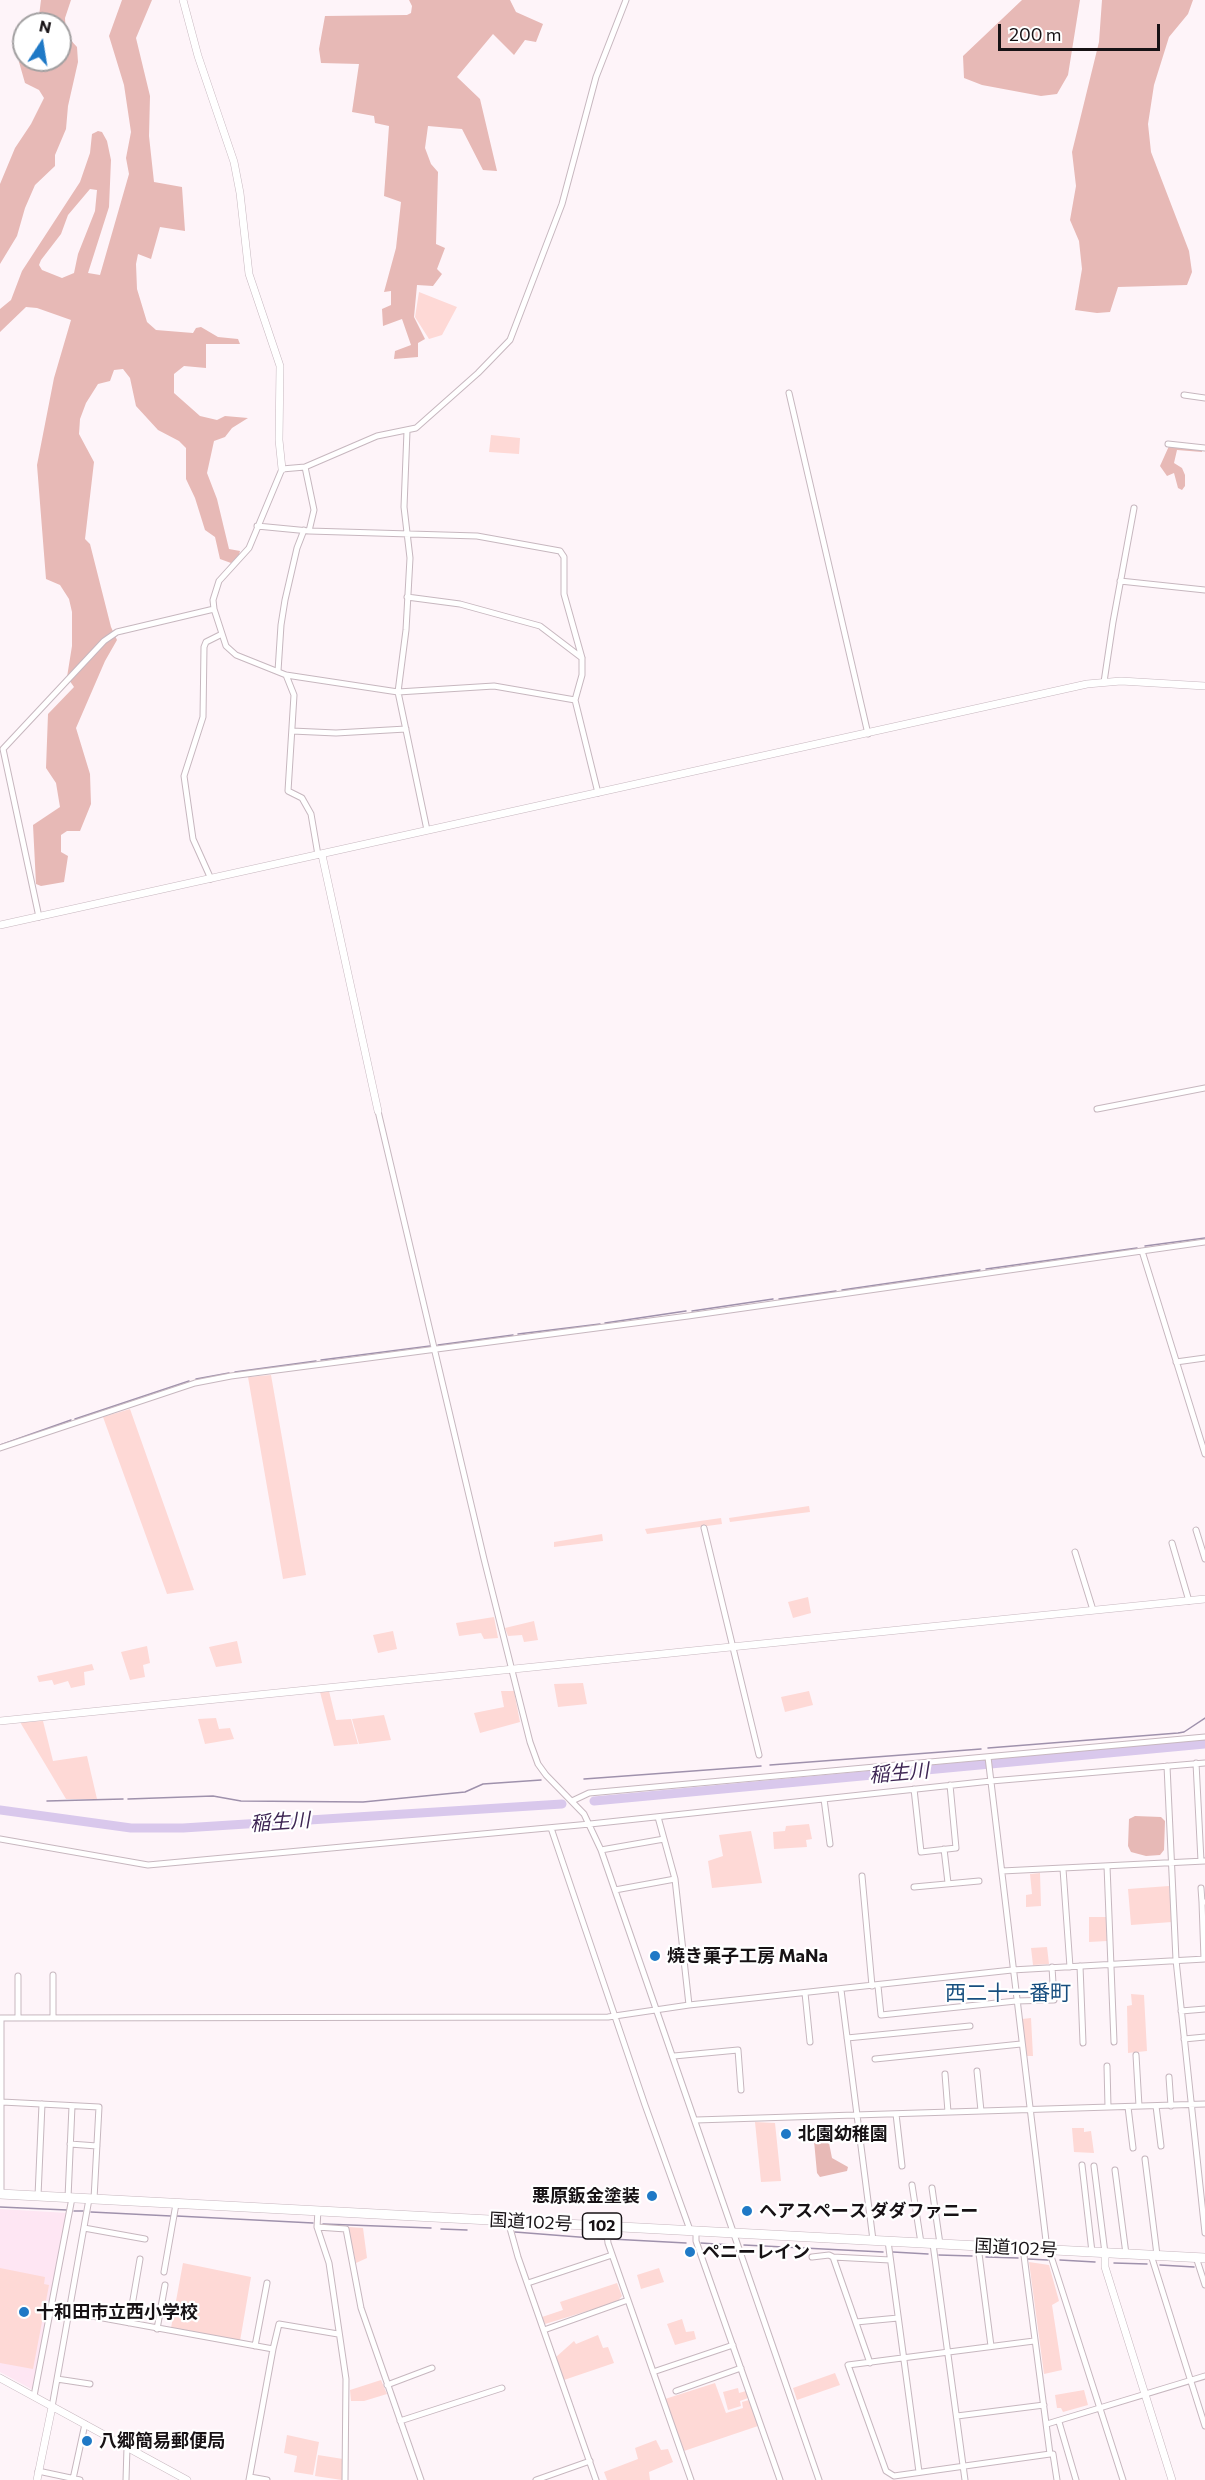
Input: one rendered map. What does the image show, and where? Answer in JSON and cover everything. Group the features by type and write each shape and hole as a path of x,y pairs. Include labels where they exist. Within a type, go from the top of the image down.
{"highway":[{"name":"国道102号","path":"0,2194 1201,2257"}],"street":[{"path":"183,0 198,56 234,162 240,193 249,274 280,366 279,440 282,469 249,548 219,581 213,600 226,646 236,655 286,675 398,692 494,686 574,700"},
{"path":"282,469 305,467 377,436 417,428 510,340 562,204 596,77 626,0"},
{"path":"789,393 868,734"},
{"path":"1184,395 1205,398"},
{"path":"408,431 403,493 410,558 406,630 398,692 427,830"},
{"path":"1168,444 1205,448"},
{"path":"278,671 285,600 297,548 307,531 314,510 305,467"},
{"path":"1104,682 1134,508"},
{"path":"258,526 307,531 477,536 561,551 564,557 564,594 582,658 582,675 574,700 598,793"},
{"path":"1120,581 1205,590"},
{"path":"407,597 460,604 540,626 582,658"},
{"path":"39,917 3,749 104,641 117,632 214,609"},
{"path":"212,879 193,839 184,776 203,717 204,646 206,642 222,634"},
{"path":"286,675 294,695 288,791 302,798 311,814 483,1559 530,1742 538,1764 590,1824 601,1850 819,2480"},
{"path":"0,925 1104,682 1205,686"},
{"path":"292,731 336,733 406,729"},
{"path":"1097,1109 1205,1088"},
{"path":"0,1448 195,1383 231,1376 678,1317 1205,1242"},
{"path":"1142,1251 1205,1454"},
{"path":"1176,1362 1205,1358"},
{"path":"704,1528 759,1755"},
{"path":"1196,1530 1205,1559"},
{"path":"1172,1543 1188,1601"},
{"path":"1075,1552 1093,1610"},
{"path":"0,1721 1205,1599"},
{"path":"572,1801 589,1793 988,1759 1205,1737"},
{"path":"988,1759 1021,2044 1048,2250 1123,2480"},
{"path":"0,1839 148,1864 551,1828 950,1785 1205,1763"},
{"path":"1002,1871 1203,1861 1196,1764"},
{"path":"1167,1766 1176,1960 1205,2233"},
{"path":"914,1789 921,1851 956,1848 950,1785"},
{"path":"824,1799 830,1844"},
{"path":"658,1817 675,1878 689,2005"},
{"path":"551,1828 780,2480"},
{"path":"601,1850 664,1839"},
{"path":"944,1849 948,1884"},
{"path":"1107,1866 1114,2043"},
{"path":"1063,1869 1070,1966"},
{"path":"862,1876 875,1986 882,2015 1016,2001 1054,2000 1052,1967"},
{"path":"615,1890 675,1878"},
{"path":"914,1887 979,1881"},
{"path":"0,2194 1,2018 616,2016 689,2005 1012,1970 1205,1959 1204,1902 1201,1888"},
{"path":"1080,1966 1083,2043"},
{"path":"53,1975 53,2017"},
{"path":"18,1976 18,2017"},
{"path":"841,1990 873,2240"},
{"path":"805,1994 810,2042"},
{"path":"1181,2011 1205,2009"},
{"path":"847,2038 970,2026"},
{"path":"1184,2039 1205,2037"},
{"path":"875,2059 1021,2044"},
{"path":"674,2056 738,2050 741,2090"},
{"path":"1136,2055 1139,2106"},
{"path":"1107,2066 1108,2107"},
{"path":"977,2071 981,2111"},
{"path":"945,2074 948,2112"},
{"path":"1169,2077 1171,2106"},
{"path":"2,2102 99,2107 92,2199 84,2228 37,2480"},
{"path":"38,2196 42,2104"},
{"path":"696,2120 1205,2104"},
{"path":"34,2396 70,2198 72,2106"},
{"path":"1128,2106 1133,2148"},
{"path":"1156,2106 1161,2146"},
{"path":"896,2114 902,2166"},
{"path":"70,2144 97,2146"},
{"path":"1145,2159 1154,2255 1205,2426"},
{"path":"1082,2165 1092,2252"},
{"path":"1094,2166 1105,2267 1172,2480"},
{"path":"1115,2170 1126,2254"},
{"path":"912,2185 921,2242"},
{"path":"932,2188 948,2352 965,2480"},
{"path":"164,2272 176,2204"},
{"path":"318,2210 317,2227 329,2263 346,2379 345,2480"},
{"path":"508,2221 596,2480"},
{"path":"606,2226 612,2255 691,2480"},
{"path":"317,2227 346,2229 361,2308 421,2480"},
{"path":"84,2228 145,2239"},
{"path":"888,2241 919,2472"},
{"path":"978,2246 992,2346"},
{"path":"1023,2248 1034,2341 1057,2480"},
{"path":"528,2283 612,2255"},
{"path":"812,2258 829,2255 890,2260"},
{"path":"833,2257 870,2363"},
{"path":"1201,2257 1205,2285"},
{"path":"129,2324 140,2259"},
{"path":"255,2346 267,2283"},
{"path":"157,2329 165,2285"},
{"path":"544,2330 628,2300"},
{"path":"70,2312 273,2349"},
{"path":"856,2322 898,2318"},
{"path":"267,2480 250,2479 279,2324 338,2334"},
{"path":"1034,2341 848,2365 886,2471 894,2476 1068,2452"},
{"path":"653,2372 733,2345"},
{"path":"387,2385 432,2368"},
{"path":"676,2391 741,2368"},
{"path":"1047,2424 1205,2376"},
{"path":"0,2378 187,2480"},
{"path":"57,2379 90,2385"},
{"path":"400,2421 502,2388"},
{"path":"957,2416 1044,2405"},
{"path":"1059,2422 1076,2480"},
{"path":"38,2471 76,2479 85,2424"},
{"path":"126,2480 127,2447"},
{"path":"536,2480 548,2478 590,2461"}],"shaded area":[{"path":"41,0 71,0 67,12 40,12"},
{"path":"122,0 152,0 136,38 150,96 149,136 154,182 182,187 185,231 160,227 151,259 138,254 137,289 147,322 156,330 193,333 196,328 201,327 218,337 238,339 240,344 206,344 206,368 184,366 174,374 174,393 200,416 217,420 225,416 248,418 232,428 225,437 214,441 207,473 217,499 229,549 240,551 231,563 220,559 215,537 205,530 195,498 186,479 186,448 179,441 158,430 136,406 130,378 123,369 114,370 110,381 98,384 86,403 80,419 79,434 94,462 85,539 90,544 111,627 117,640 105,661 76,728 90,774 91,804 80,831 67,831 61,835 61,852 68,856 64,882 41,886 36,884 33,825 60,807 56,783 46,768 48,714 74,687 67,677 72,646 72,612 69,599 60,585 46,579 37,465 54,378 71,320 37,308 26,307 0,332 0,309 11,300 22,271 80,182 90,153 92,134 98,131 102,132 107,141 111,160 109,207 88,273 100,275 129,174 126,158 131,132 124,85 109,36","holes":["90,189 97,190 95,211 78,254 74,273 62,278 42,270 39,265 41,260 61,234 68,215"]},
{"path":"409,0 510,0 516,12 543,24 536,42 525,40 514,55 493,34 457,77 480,99 497,171 483,170 462,129 428,126 425,148 431,164 438,172 436,244 445,248 437,269 442,274 433,286 417,285 414,317 425,339 418,343 418,357 394,359 395,351 411,345 402,319 383,326 382,309 391,305 391,291 384,292 396,248 401,202 384,196 389,126 375,123 374,116 352,112 359,64 321,63 319,49 325,16 407,15 411,13 412,6"},
{"path":"1022,0 1080,0 1068,75 1057,94 1041,96 982,85 964,78 963,56"},
{"path":"1102,0 1193,0 1188,14 1169,37 1154,85 1148,124 1151,152 1189,251 1192,272 1187,285 1118,287 1110,312 1097,313 1075,310 1082,269 1079,241 1070,220 1076,186 1072,152 1099,42"},
{"path":"72,42 77,47 78,62 68,106 66,129 55,155 55,166 35,185 17,236 0,264 0,184 15,148 44,98 39,90 25,83 22,72 72,72"},
{"path":"419,292 457,307 442,335 429,339 415,317"},
{"path":"491,435 520,438 519,454 489,452"},
{"path":"1169,446 1202,450 1202,452 1177,450 1174,463 1182,468 1185,475 1185,486 1182,490 1178,488 1174,473 1167,476 1160,466"},
{"path":"271,1375 306,1575 283,1579 248,1377"},
{"path":"130,1409 194,1590 167,1594 103,1417"},
{"path":"809,1506 810,1512 730,1522 729,1518"},
{"path":"721,1518 722,1524 647,1534 645,1529"},
{"path":"602,1534 603,1541 554,1547 554,1542"},
{"path":"808,1597 811,1613 793,1618 788,1602"},
{"path":"494,1617 498,1638 484,1639 481,1633 459,1636 456,1623"},
{"path":"534,1621 538,1640 524,1642 522,1635 508,1636 505,1628"},
{"path":"393,1631 397,1649 378,1653 373,1635"},
{"path":"237,1641 242,1663 216,1667 209,1647"},
{"path":"147,1646 150,1663 143,1665 145,1677 130,1680 121,1652"},
{"path":"92,1664 94,1670 84,1672 85,1685 71,1688 68,1681 54,1685 52,1680 39,1682 37,1676"},
{"path":"583,1683 587,1704 558,1707 554,1684"},
{"path":"329,1691 336,1720 351,1719 358,1744 334,1746 320,1692"},
{"path":"501,1691 514,1691 520,1722 480,1733 474,1713 504,1707"},
{"path":"809,1691 813,1705 785,1712 781,1697"},
{"path":"384,1715 391,1740 359,1744 352,1719"},
{"path":"216,1718 219,1729 230,1728 234,1739 205,1744 198,1719"},
{"path":"43,1721 53,1761 87,1756 97,1799 66,1799 20,1722"},
{"path":"1135,1816 1161,1817 1165,1821 1164,1850 1160,1855 1146,1856 1131,1852 1128,1846 1129,1819"},
{"path":"809,1824 812,1839 806,1840 807,1847 774,1849 773,1832 785,1831 786,1826"},
{"path":"751,1831 762,1883 712,1888 708,1861 723,1856 719,1835"},
{"path":"1040,1873 1041,1906 1026,1907 1026,1895 1032,1894 1030,1874"},
{"path":"1169,1886 1172,1922 1131,1925 1128,1889"},
{"path":"1089,1917 1106,1917 1107,1941 1089,1942"},
{"path":"1047,1947 1049,1964 1033,1965 1031,1948"},
{"path":"1131,1994 1144,1995 1147,2051 1128,2053 1127,2006 1132,2005"},
{"path":"1031,2018 1033,2056 1026,2056 1022,2019"},
{"path":"755,2122 775,2123 781,2181 761,2182"},
{"path":"815,2128 827,2133 832,2158 848,2167 847,2171 820,2177 817,2173 813,2130"},
{"path":"1072,2128 1084,2128 1084,2132 1091,2131 1094,2153 1074,2152"},
{"name":"十和田市立西小学校","path":"0,2209 68,2213 33,2390 0,2372"},
{"path":"348,2227 363,2228 367,2258 356,2263"},
{"path":"1029,2262 1049,2265 1059,2301 1052,2305 1062,2370 1044,2374"},
{"path":"183,2263 251,2277 240,2341 171,2328"},
{"path":"0,2268 45,2277 44,2284 49,2285 33,2369 0,2363"},
{"path":"659,2268 664,2282 641,2289 637,2275"},
{"path":"617,2283 622,2296 617,2302 545,2324 542,2317 563,2310 560,2302"},
{"path":"682,2319 686,2332 694,2331 696,2339 675,2345 667,2324"},
{"path":"598,2335 603,2348 608,2347 614,2363 564,2380 556,2357 574,2341 576,2344"},
{"path":"835,2373 840,2385 797,2400 793,2388"},
{"path":"381,2380 387,2394 364,2401 351,2401 350,2390"},
{"path":"715,2383 726,2413 743,2408 742,2402 749,2400 758,2426 684,2451 665,2399"},
{"path":"738,2388 739,2393 746,2391 748,2398 740,2401 741,2406 728,2410 723,2392"},
{"path":"1084,2390 1088,2405 1063,2412 1061,2408 1057,2408 1055,2395"},
{"path":"287,2435 319,2442 313,2475 294,2472 297,2456 284,2453"},
{"path":"656,2440 661,2450 668,2449 673,2462 649,2472 650,2480 607,2480 604,2472 638,2459 635,2448"},
{"path":"318,2455 343,2459 342,2480 315,2476"}],"waterway":[{"path":"1145,1246 1205,1238"},
{"path":"986,1269 1137,1248"},
{"path":"842,1290 980,1270"},
{"path":"779,1299 836,1291"},
{"path":"692,1311 773,1299"},
{"path":"605,1323 686,1311"},
{"path":"518,1334 600,1324"},
{"path":"438,1345 513,1335"},
{"path":"321,1360 430,1346"},
{"path":"235,1372 316,1361"},
{"path":"196,1379 229,1373"},
{"path":"75,1419 189,1381"},
{"path":"0,1445 71,1420"},
{"path":"988,1748 1178,1733 1184,1732 1205,1718"},
{"name":"稲生川","path":"594,1801 1205,1744"},
{"path":"770,1765 981,1749"},
{"path":"584,1779 761,1766"},
{"path":"128,1799 213,1796 241,1801 363,1802 465,1792 483,1784 541,1780"},
{"path":"47,1801 123,1799"},
{"name":"稲生川","path":"0,1810 131,1828 183,1828 562,1804"},
{"path":"0,2207 67,2210"},
{"path":"74,2211 83,2211"},
{"path":"91,2212 171,2216"},
{"path":"177,2216 313,2223"},
{"path":"323,2224 431,2228"},
{"path":"441,2229 467,2230"},
{"path":"515,2232 604,2239"},
{"path":"611,2239 686,2243"},
{"path":"701,2243 732,2245"},
{"path":"744,2245 883,2252"},
{"path":"893,2252 928,2254"},
{"path":"939,2255 972,2256"},
{"path":"986,2257 1018,2258"},
{"path":"1028,2259 1048,2260"},
{"path":"1060,2260 1095,2262"},
{"path":"1114,2263 1147,2264"},
{"path":"1160,2265 1194,2267"}],"place":[{"name":"焼き菓子工房 MaNa","path":"655,1956"},
{"name":"北園幼稚園","path":"786,2134"},
{"name":"悪原鈑金塗装","path":"652,2196"},
{"name":"ヘアスペース ダダファニー","path":"747,2211"},
{"name":"ペニーレイン","path":"690,2252"},
{"name":"十和田市立西小学校","path":"24,2312"},
{"name":"八郷簡易郵便局","path":"87,2441"}],"district":[{"name":"西二十一番町","path":"1008,1993"}]}
